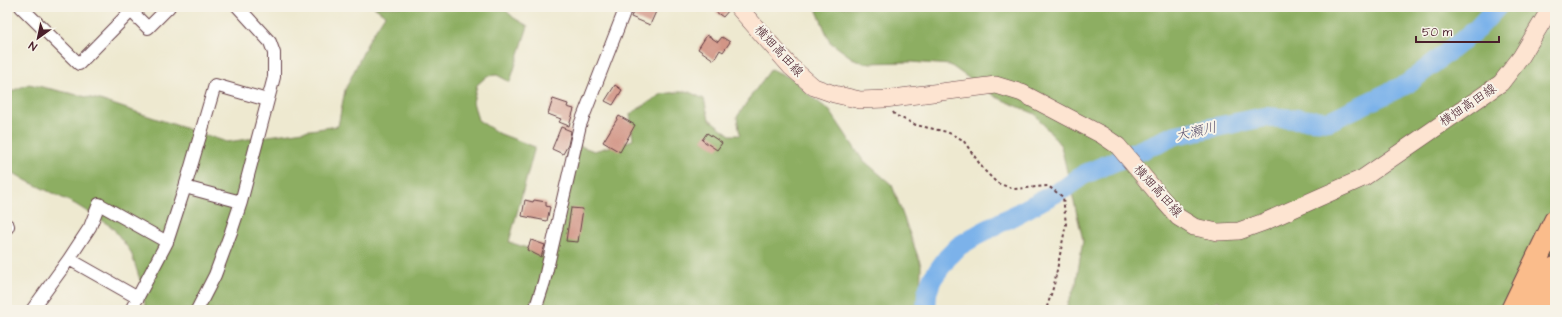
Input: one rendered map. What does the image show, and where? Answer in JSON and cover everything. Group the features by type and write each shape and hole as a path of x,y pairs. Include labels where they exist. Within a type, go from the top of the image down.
{"highway":[{"path":"1512,310 1555,221"},
{"path":"1535,310 1555,268"}],"main road":[{"name":"横畑高田線","path":"738,7 791,67 814,87 834,94 860,100 885,99 996,85 1022,93 1102,135 1118,146 1178,217 1194,227 1218,232 1239,231 1264,222 1363,178 1501,83 1521,57 1547,14 1553,7"}],"street":[{"path":"21,7 79,64 129,9 148,28 169,7"},
{"path":"197,310 215,275 241,202 274,76 274,53 270,42 238,7"},
{"path":"535,310 544,282 580,125 626,7"},
{"path":"131,310 167,242 185,188 215,85 267,100"},
{"path":"185,188 241,202"},
{"path":"33,310 69,260 90,227 99,204 167,242"},
{"path":"69,260 138,298"}],"path":[{"path":"885,99 895,115 916,125 947,132 963,140 984,170 997,183 1014,189 1048,186 1063,197 1066,224 1054,285 1046,310"}],"green space":[{"path":"374,7 502,7 514,18 528,26 510,82 497,75 487,76 477,85 473,102 478,120 498,133 535,147 509,242 548,255 578,145 594,151 633,140 630,114 662,94 687,91 704,99 709,119 730,135 740,135 737,117 771,69 793,79 808,94 830,111 862,159 892,185 921,265 920,310 146,310 141,283 131,252 112,227 75,204 27,181 7,169 7,93 29,84 100,100 227,142 338,126 345,90 370,38 385,15"},
{"path":"817,7 1555,7 1555,310 1220,310 1219,300 1201,310 1065,310 1076,284 1083,240 1061,146 1035,114 996,97 950,65 911,62 864,63 852,58 830,42 817,11"}],"building":[{"path":"635,7 658,7 650,25 631,17"},
{"path":"720,7 728,7 729,10 723,17 716,12"},
{"path":"707,35 718,42 722,37 730,42 723,52 720,50 714,60 698,49"},
{"path":"615,85 622,90 613,105 605,101"},
{"path":"553,99 568,104 567,107 574,109 569,126 559,122 561,119 548,114"},
{"path":"619,116 635,125 620,152 603,142"},
{"path":"561,127 571,131 568,145 563,154 552,149"},
{"path":"707,133 722,143 717,150 702,140"},
{"path":"525,200 533,202 534,200 546,202 546,206 550,207 547,221 522,216"},
{"path":"571,208 583,209 578,242 566,241"},
{"path":"531,240 545,245 541,257 527,250"}],"waterway":[{"name":"大瀬川","path":"926,310 927,293 932,279 947,258 959,246 1065,188 1083,175 1176,135 1265,117 1329,121 1407,84 1477,29 1497,7"}]}
